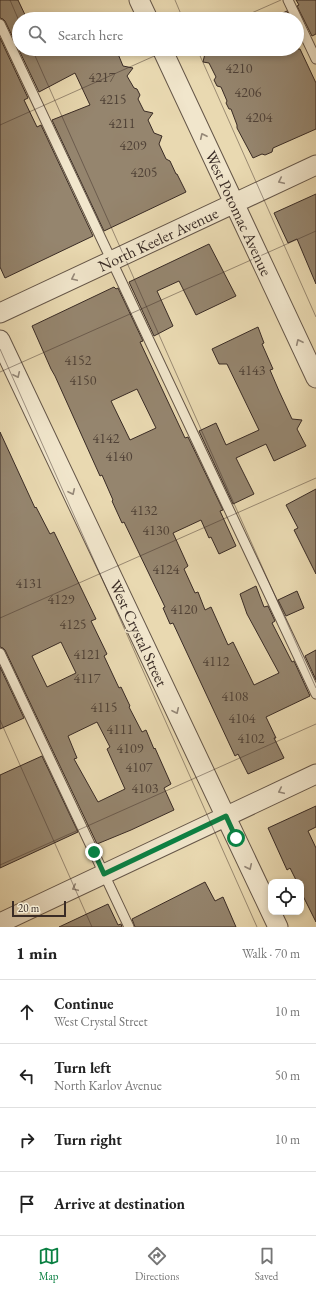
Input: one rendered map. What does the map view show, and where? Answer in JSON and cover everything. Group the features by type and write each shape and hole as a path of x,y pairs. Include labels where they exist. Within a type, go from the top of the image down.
{"street":[{"path":"139,0 145,12"},
{"name":"West Potomac Avenue","path":"165,56 316,378"},
{"name":"North Keeler Avenue","path":"0,313 316,165"},
{"name":"West Crystal Street","path":"0,340 278,927"},
{"path":"0,924 316,774"}],"lane":[{"path":"288,0 294,12"},
{"path":"0,24 12,50"},
{"path":"304,34 316,59"},
{"path":"15,56 316,694"},
{"path":"0,653 129,927"}],"building":[{"path":"0,0 18,0 24,12 12,12 12,36 5,21 0,18"},
{"path":"296,0 316,0 316,34 312,36 304,20 304,12 300,12 297,6 299,5"},
{"path":"0,38 28,98 24,100 37,127 41,125 93,236 5,278 0,267"},
{"path":"22,56 119,56 123,66 133,68 127,76 140,95 138,99 144,111 153,113 148,120 154,133 162,136 159,144 166,159 170,161 186,192 104,231 52,120 90,105 75,73 39,92"},
{"path":"204,56 303,56 316,83 316,129 273,148 272,152 253,158 237,128 231,109 229,109 226,103 227,101 221,87 217,86 214,80 216,77 209,63 203,62"},
{"path":"316,194 316,284 297,239 288,243 274,213"},
{"path":"209,244 236,296 196,315 179,281 157,291 173,326 154,336 129,282"},
{"path":"114,287 116,289 118,288 143,341 140,342 185,438 188,437 223,510 220,511 236,546 219,554 211,537 209,538 201,520 173,533 188,566 184,569 195,593 198,592 205,610 211,607 228,645 233,642 254,685 279,673 247,614 240,594 256,586 264,607 268,606 275,621 272,623 292,662 294,661 310,696 266,717 284,758 248,774 238,754 235,756 173,623 170,624 163,608 165,607 124,522 122,523 102,475 100,476 32,326","holes":["137,389 156,428 130,440 111,401"]},
{"path":"258,327 264,343 262,344 273,369 270,370 292,419 302,420 297,429 306,446 274,461 266,444 236,458 254,494 233,504 199,431 216,423 226,445 259,430 227,364 219,364 212,349"},
{"path":"0,432 35,508 36,507 50,534 54,532 96,619 91,621 107,654 104,656 119,688 121,687 130,706 129,707 142,732 146,730 171,784 164,788 174,810 97,844 5,650 0,647","holes":["61,642 76,673 47,687 32,656","97,722 110,747 107,749 125,789 98,802 74,759 77,758 68,736"]},
{"path":"316,489 316,574 294,530 298,528 286,505"},
{"path":"297,591 304,608 286,616 278,600"},
{"path":"316,650 316,680 305,656"},
{"path":"0,667 24,718 0,729"},
{"path":"42,756 78,832 0,868 0,775"},
{"path":"316,806 316,827 308,831 316,848 316,922 304,898 304,879 296,879 290,868 287,870 268,828"},
{"path":"205,882 215,901 223,897 236,927 135,927 132,919"},
{"path":"108,904 118,925 121,924 122,927 59,927"}],"route":[{"path":"94,852 104,874 226,816 236,838"}]}
